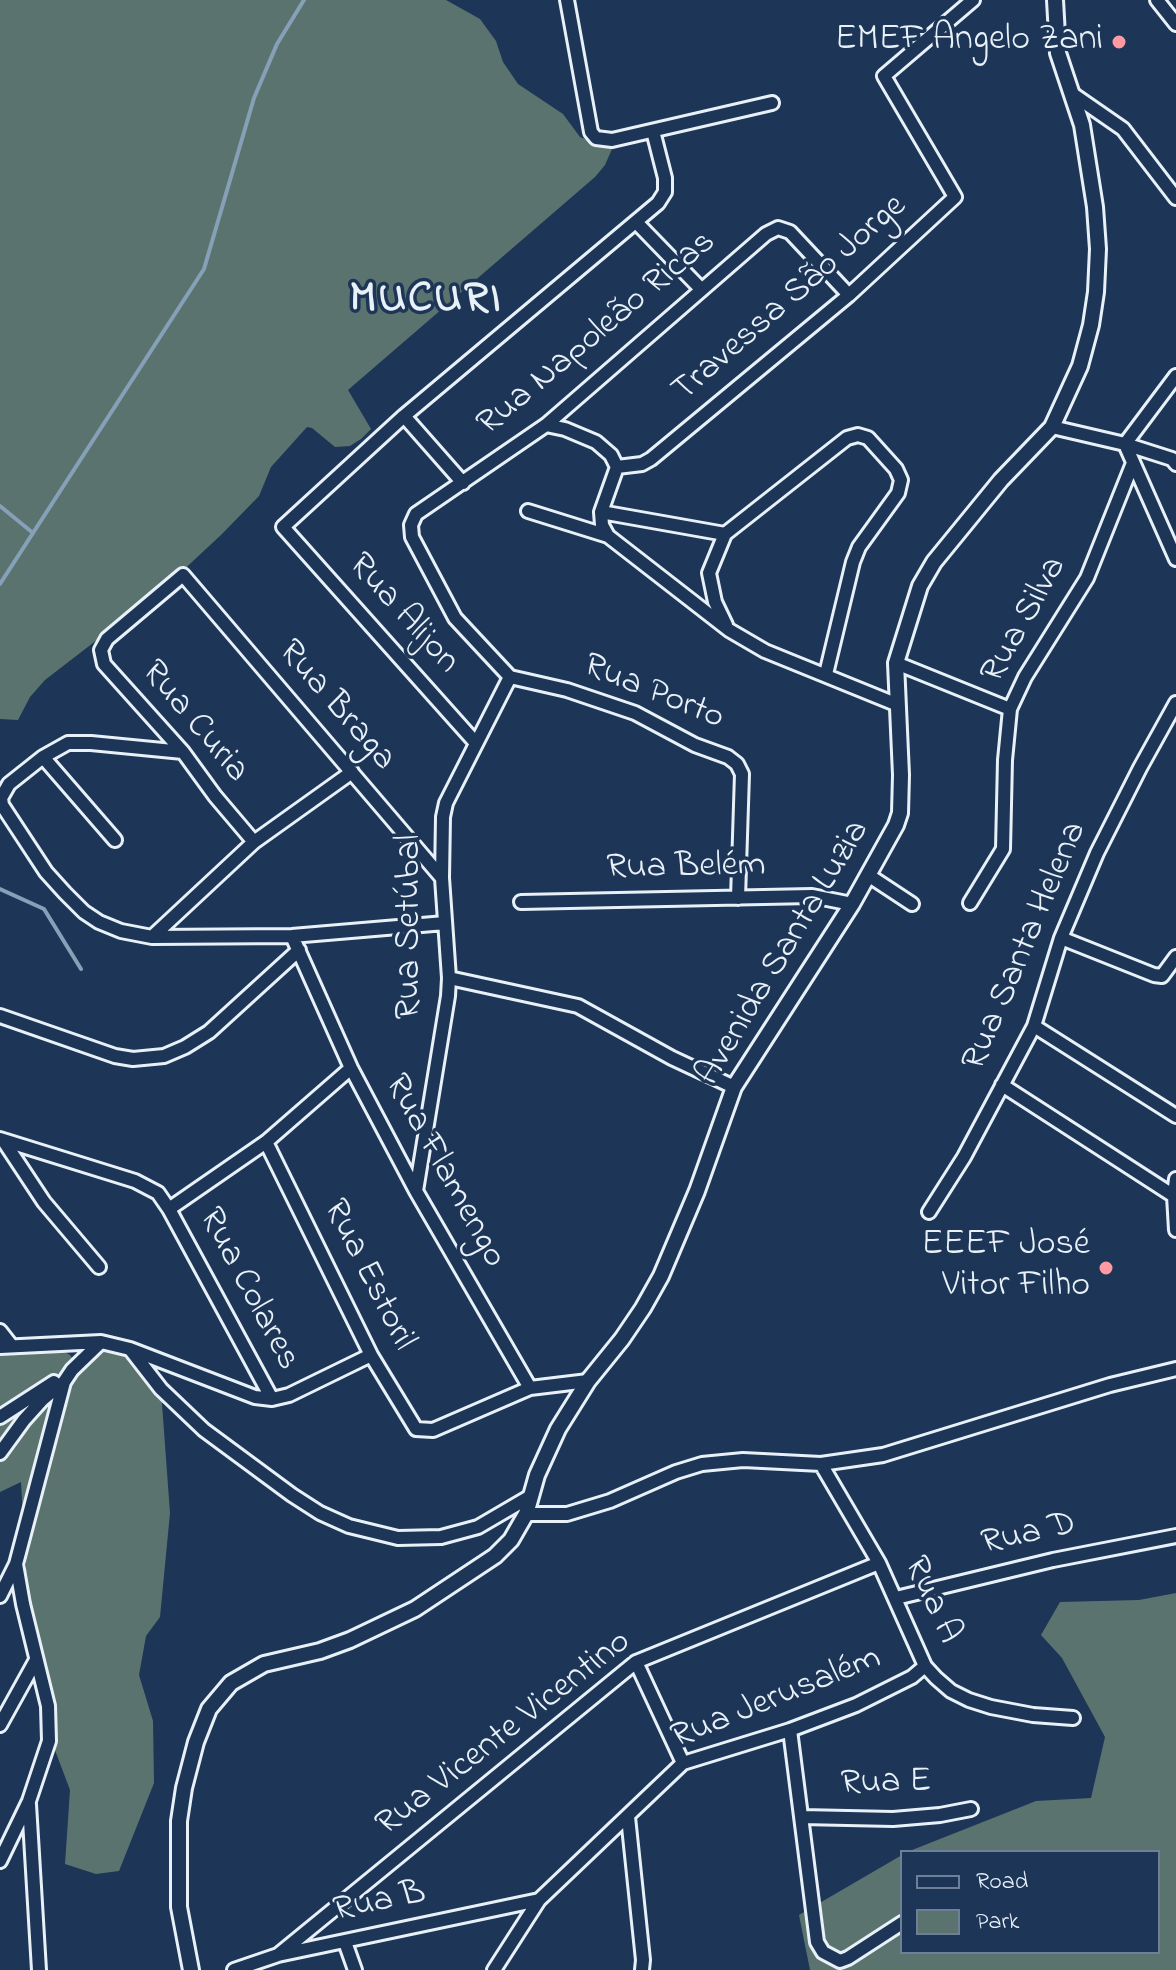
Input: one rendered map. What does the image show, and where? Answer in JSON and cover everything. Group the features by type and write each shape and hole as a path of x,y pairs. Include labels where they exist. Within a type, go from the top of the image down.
{"street":[{"path":"567,0 591,132 604,140 772,103"},
{"name":"Travessa São Jorge","path":"617,467 642,464 651,459 849,295 955,197 884,76 973,0"},
{"name":"Avenida Santa Luzia","path":"191,1970 179,1907 179,1821 196,1742 209,1709 231,1683 264,1664 320,1651 415,1609 495,1556 511,1540 526,1514 546,1453 588,1381 622,1339 661,1276 679,1238 734,1087 852,904 891,836 900,813 896,663 914,602 926,573 1001,480 1052,427 1080,366 1096,292 1098,249 1093,184 1082,125 1058,53 1055,0"},
{"path":"1157,0 1176,24"},
{"path":"1071,93 1123,129 1176,198"},
{"path":"463,483 404,416 658,203 665,192 665,178 653,131"},
{"path":"636,222 701,289"},
{"name":"Rua Napoleão Ricas","path":"510,677 455,618 412,537 411,525 416,514 546,425 766,234 778,228 790,232 849,295"},
{"path":"1125,444 1176,376"},
{"name":"Rua Alijon","path":"404,416 283,527 475,742"},
{"path":"546,425 596,442 611,455 617,467 601,512 602,525 608,536"},
{"path":"1052,427 1125,444 1172,459 1176,464"},
{"path":"729,630 715,602 709,573 725,534 847,438 858,435 868,438 896,469 901,480 898,493 859,547 853,562 826,674"},
{"path":"1125,444 1176,559"},
{"name":"Rua Silva","path":"970,903 1003,849 1005,760 1010,709 1025,677 1087,578 1133,463"},
{"path":"528,511 608,536 729,630 765,651 898,705"},
{"path":"601,512 725,534"},
{"name":"Rua Curia","path":"183,575 107,639 101,650 104,664 183,752 254,842"},
{"name":"Rua Braga","path":"183,575 442,878"},
{"path":"896,663 1010,709"},
{"name":"Rua Setúbal","path":"416,1191 449,978 442,878 443,817 446,803 475,742 510,677"},
{"name":"Rua Porto","path":"510,677 567,690 635,713 737,764 742,774 738,898"},
{"name":"Rua Santa Helena","path":"929,1212 964,1157 1034,1026 1061,938 1104,839 1176,703"},
{"path":"183,752 68,743 43,757 9,784 1,798 6,814 46,872 84,912 99,922 121,931 152,937 292,936 445,923"},
{"path":"43,757 115,840"},
{"path":"152,937 254,842 352,772"},
{"path":"868,875 912,904"},
{"name":"Rua Belém","path":"521,902 812,896 852,904"},
{"name":"Rua Flamengo","path":"292,936 351,1068 416,1191 530,1388"},
{"path":"1061,938 1154,975 1162,976 1176,958"},
{"path":"0,1016 115,1056 133,1059 164,1056 209,1032 299,950"},
{"path":"449,978 578,1006 672,1058 734,1087"},
{"path":"1034,1026 1176,1116"},
{"path":"2,1139 135,1181 158,1193 169,1209 266,1142 351,1068"},
{"path":"1002,1085 1174,1196"},
{"path":"2,1139 44,1202 99,1267"},
{"name":"Rua Estoril","path":"266,1142 371,1355 412,1425 421,1431 433,1430 530,1388"},
{"path":"1176,1179 1176,1230"},
{"name":"Rua Colares","path":"169,1209 272,1399"},
{"path":"0,1331 6,1346 101,1342 130,1349 255,1397 272,1399 289,1395 371,1355"},
{"path":"0,1417 72,1370 101,1342"},
{"path":"130,1349 161,1389 204,1430 292,1495 320,1513 349,1526 398,1538 441,1537 478,1527 531,1496"},
{"path":"526,1514 567,1514 610,1501 702,1464 743,1460 821,1464 883,1455 1110,1385 1176,1369"},
{"path":"0,1453 42,1400 64,1382 72,1370"},
{"path":"530,1388 588,1381"},
{"path":"0,1596 16,1564 64,1382"},
{"name":"Rua A","path":"821,1464 879,1563 925,1666 951,1691 969,1700 1009,1711 1073,1718"},
{"name":"Rua D","path":"896,1598 1053,1560 1176,1536"},
{"name":"Rua Vicente Vicentino","path":"278,1955 636,1662 879,1563"},
{"path":"0,1861 29,1801 44,1762 50,1732 48,1706 16,1564"},
{"path":"0,1725 36,1660"},
{"path":"636,1662 683,1763"},
{"name":"Rua Jerusalém","path":"494,1970 539,1900 683,1763 790,1730 869,1698 912,1677 925,1666"},
{"name":"Rua E","path":"790,1730 817,1942 823,1952 840,1961 900,1924"},
{"path":"29,1801 39,1970"},
{"name":"Rua E","path":"802,1817 893,1819 971,1809"},
{"path":"628,1817 642,1970"},
{"name":"Rua B","path":"234,1970 278,1955 539,1900"},
{"path":"345,1942 355,1970"}],"green space":[{"path":"0,0 446,0 480,19 496,41 503,62 518,84 563,114 580,137 612,149 595,177 348,390 371,429 361,439 350,446 335,447 307,427 271,467 259,496 222,534 163,589 45,680 30,697 18,720 0,719"},
{"path":"24,1338 48,1342 70,1355 75,1362 98,1348 126,1354 146,1369 161,1390 170,1513 160,1617 146,1636 139,1675 153,1721 154,1783 119,1871 96,1874 65,1864 70,1790 44,1721 39,1671 30,1644 21,1482 0,1492 0,1340"},
{"path":"1176,1593 1176,1970 810,1970 799,1915 900,1856 900,1954 1160,1954 1160,1850 912,1850 1036,1801 1091,1798 1105,1737 1062,1658 1041,1635 1060,1602 1139,1600"}],"waterway":[{"path":"0,584 204,269 254,98 277,44 304,0"},
{"path":"0,506 33,533"},
{"path":"0,889 44,909 81,969"}],"place":[{"name":"EMEF Angelo Zani","path":"1119,42"},
{"name":"EEEF José Vitor Filho","path":"1106,1268"}],"district":[{"name":"MUCURI","path":"426,303"}]}
